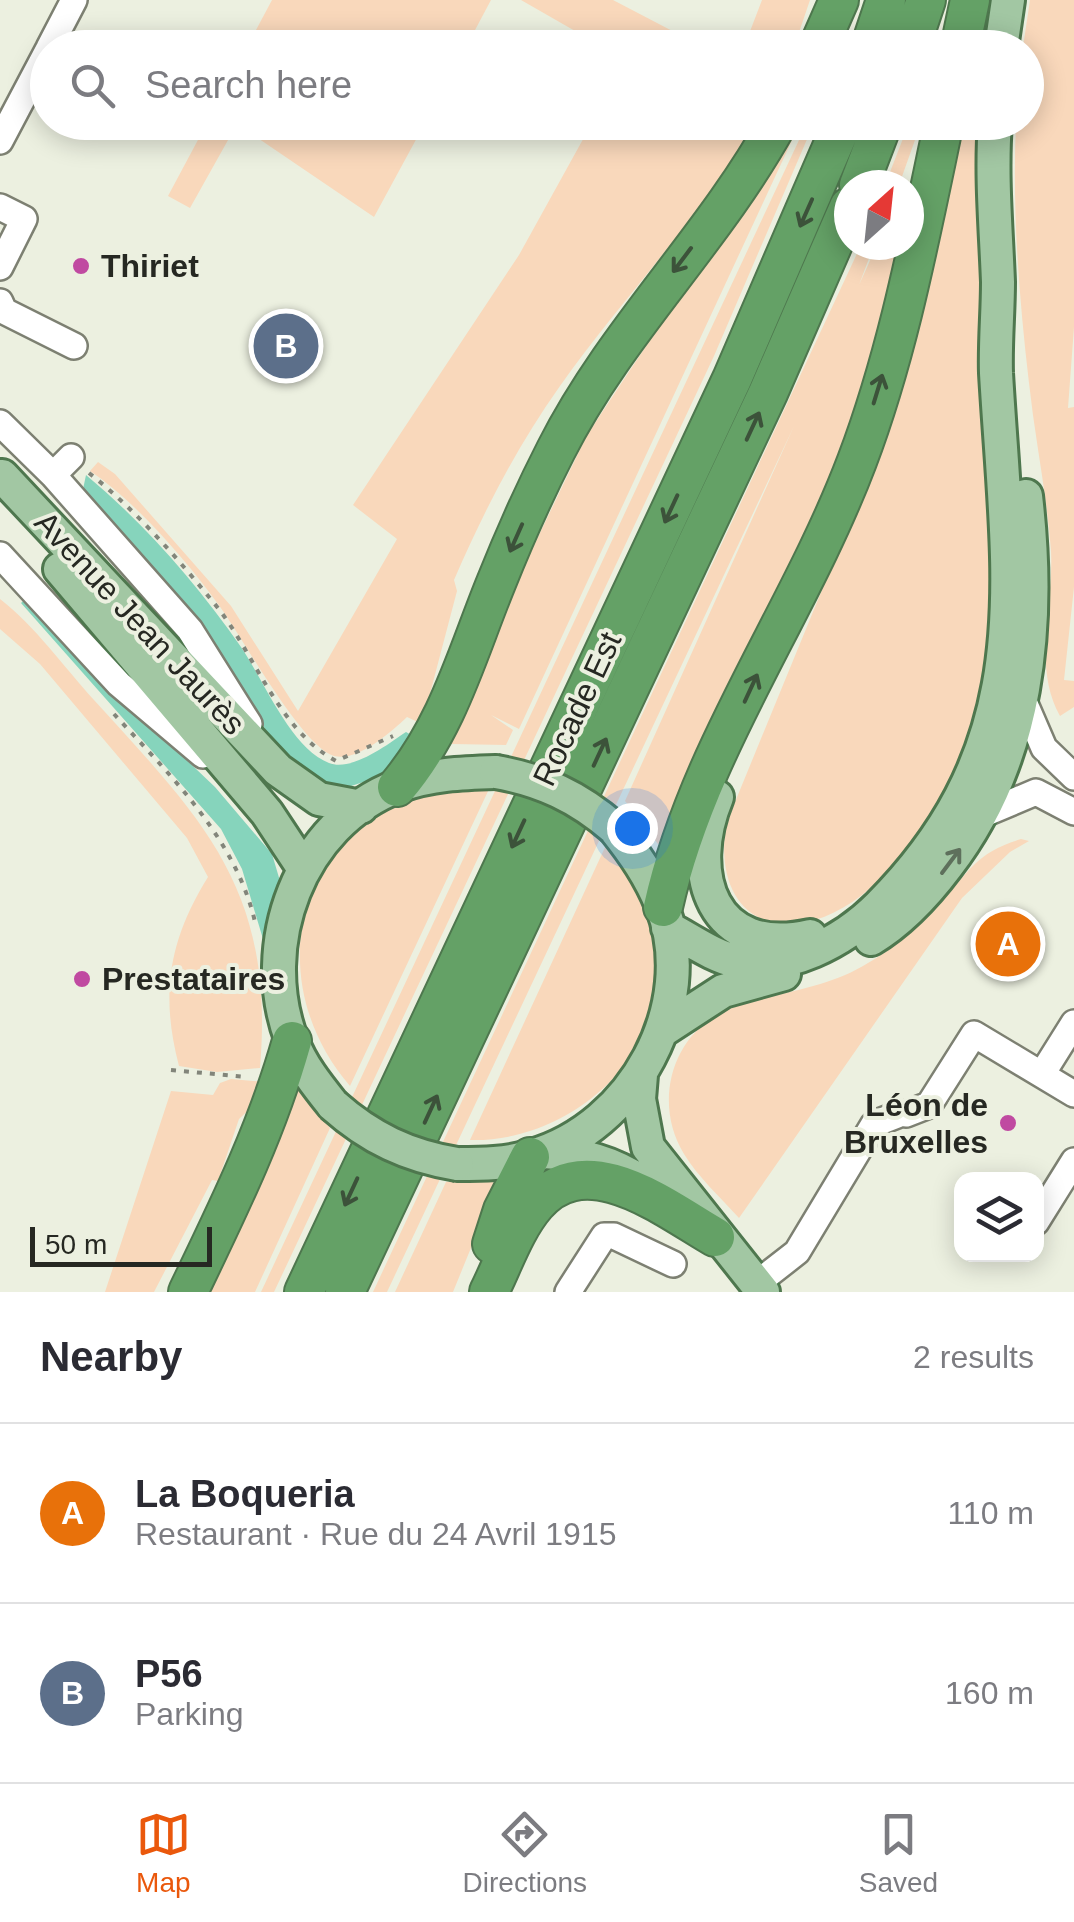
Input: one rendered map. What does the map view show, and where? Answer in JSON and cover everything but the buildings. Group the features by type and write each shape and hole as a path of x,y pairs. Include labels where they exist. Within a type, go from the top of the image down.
{"highway":[{"path":"826,30 839,0"},
{"path":"876,30 886,0"},
{"path":"916,30 926,0"},
{"path":"964,30 970,0"},
{"path":"396,786 432,739 556,450 603,366 768,140"},
{"name":"Rocade Est","path":"304,1292 732,379 835,140"},
{"path":"865,170 876,140"},
{"path":"665,918 691,813 857,462 911,280 940,140"},
{"name":"Rocade Est","path":"345,1292 768,393 834,242"},
{"path":"188,1292 250,1166 292,1041"},
{"path":"471,1292 503,1210 537,1155"},
{"path":"489,1292 537,1202 571,1183 595,1179 622,1184 715,1237"}],"main road":[{"path":"1004,30 1008,0"},
{"path":"665,918 734,961 762,964 824,948 870,915 910,875 1004,747 1009,546 996,370 995,140"},
{"path":"662,1030 723,991 822,964 876,936 924,897 984,814 1022,697 1035,588 998,288"},
{"name":"Avenue Jean Jaurès","path":"1,489 278,770 319,799 361,806"},
{"name":"Avenue Jean Jaurès","path":"1,489 240,786 267,814 304,869"},
{"path":"731,731 702,854 709,893 725,918 744,934 769,940 828,932 870,915"},
{"path":"537,1155 582,1134 614,1108 641,1075 662,1030 672,979 665,918 643,864 614,828 594,810 548,784 496,772 445,773 396,786 361,806 329,835 304,869 286,910 278,954 280,998 292,1041 309,1075 333,1104 377,1139 429,1159 456,1164 494,1164 537,1155 574,1154 612,1164 662,1194 715,1237"},
{"path":"641,1075 639,1099 648,1147 715,1237 760,1288"}],"street":[{"path":"58,30 74,0"},
{"path":"0,141 30,84"},
{"path":"0,207 24,220 0,267"},
{"path":"0,302 4,311 74,346"},
{"name":"Avenue Jean Jaurès","path":"1,429 64,464 190,630 278,770"},
{"name":"Avenue Jean Jaurès","path":"0,556 119,684 240,786"},
{"path":"1004,747 1074,777"},
{"path":"1004,747 1036,792 1074,812"},
{"path":"984,814 1036,792"},
{"path":"1042,1074 1074,1023"},
{"path":"760,1288 797,1252 874,1124 929,1105 974,1034 1074,1094"},
{"path":"1044,1209 1074,1161"},
{"path":"568,1292 604,1236 614,1236 672,1264"}],"path":[{"path":"64,464 114,493 218,609 290,720 322,754 336,761 355,756 410,728 432,739"},
{"path":"112,712 216,835 248,888 259,939"},
{"path":"171,1070 281,1080"}],"shaded area":[{"path":"272,0 491,0 475,30 256,30"},
{"path":"521,0 613,0 670,30 573,30"},
{"path":"762,0 810,0 800,30 751,30"},
{"path":"1030,0 1074,0 1074,327 1068,408 1074,407 1074,587 1064,680 1074,681 1074,707 1060,716 1047,677 1051,551 1019,286 1015,140 1044,140 1044,30 1026,30"},
{"path":"198,140 228,140 190,208 168,196"},
{"path":"261,140 416,140 374,217"},
{"path":"583,140 745,140 711,192 560,386 502,480 454,580 457,591 422,724 407,717 363,750 334,756 305,733 218,604 175,551 142,514 90,471 98,462 115,474 231,606 298,711 397,539 353,505 519,255"},
{"path":"783,140 792,140 519,729 491,715 513,730 506,745 452,744 449,740 463,719 526,562 587,435"},
{"path":"799,140 807,140 714,356 274,1292 261,1292"},
{"path":"902,140 915,140 904,170 891,170"},
{"path":"960,140 978,140 999,525 982,714 964,763 935,813 881,879 834,912 807,922 782,924 761,918 743,905 731,885 725,858 726,824 879,451 939,245"},
{"path":"854,260 868,260 859,285 870,260 899,260 840,460 668,840 658,844 625,801 794,426 387,1292 373,1292"},
{"path":"0,599 37,634 169,784 224,863 243,906 256,953 262,1006 260,1068 217,1072 179,1066 170,1015 172,968 184,923 208,877 187,838 40,664 0,629"},
{"path":"490,787 350,1086 323,1048 307,1006 300,964 303,922 316,882 339,846 371,816 413,793"},
{"path":"1021,839 1029,841 1010,852 962,898 739,1218 696,1171 674,1134 669,1091 682,1050 711,1018 732,1008 815,986 873,960 923,921 984,857"},
{"path":"607,843 634,880 653,922 660,965 655,1005 640,1043 616,1076 585,1103 550,1124 511,1136 470,1140"},
{"path":"231,1079 265,1082 255,1104 239,1119 218,1181 212,1180 154,1292 105,1292 171,1091 213,1095 220,1083"},
{"path":"297,1089 330,1128 255,1292 199,1292"},
{"path":"488,1180 497,1184 453,1292 395,1292 446,1182"}],"water":[{"path":"86,475 129,513 207,601 241,647 290,729 315,755 329,763 348,764 406,732 417,738 385,775 345,788 326,785 280,753 227,668 82,494"},
{"path":"28,596 113,690 215,787 272,854 280,881 266,949 242,869 221,829 21,603"}],"place":[{"name":"Thiriet","path":"81,266"},
{"name":"P56","path":"286,346"},
{"name":"La Boqueria","path":"1008,944"},
{"name":"Prestataires","path":"82,979"},
{"name":"Léon de Bruxelles","path":"1008,1123"}]}
